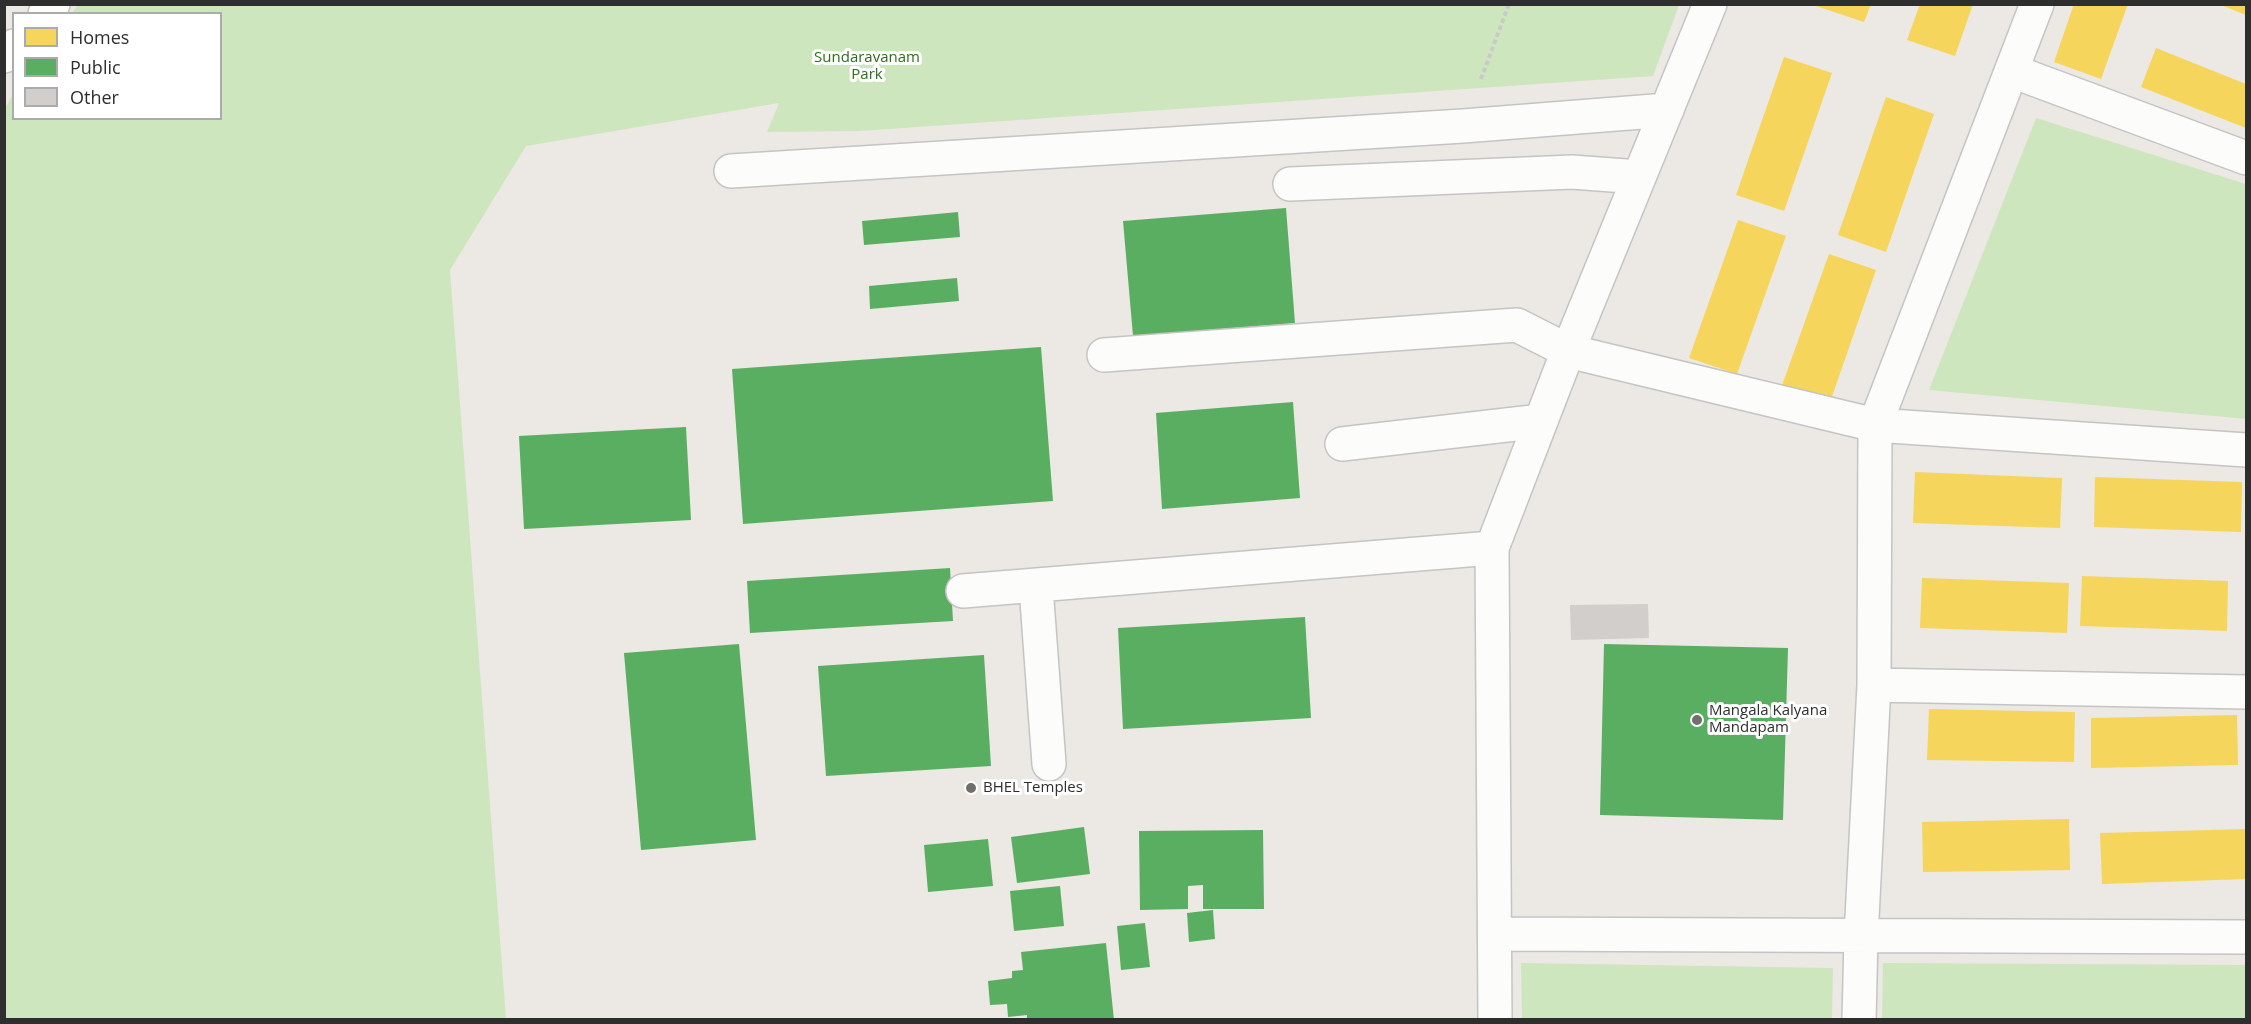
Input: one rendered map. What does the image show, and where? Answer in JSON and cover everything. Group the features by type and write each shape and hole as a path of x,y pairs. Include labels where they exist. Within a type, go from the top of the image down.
{"street":[{"path":"1495,1020 1492,548 1568,351 1710,4"},
{"path":"1860,1020 1861,937 1874,685 1875,425 2037,4"},
{"path":"2012,71 2247,158"},
{"path":"731,171 1463,126 1667,110"},
{"path":"1290,184 1572,172 1639,177"},
{"path":"1104,355 1517,325 1568,351 1875,425 2247,450"},
{"path":"1342,444 1541,421"},
{"path":"963,591 1036,587 1492,548"},
{"path":"1036,587 1049,764"},
{"path":"1874,685 2247,692"},
{"path":"1496,934 2247,938"}],"path":[{"path":"1480,79 1509,4"}],"green space":[{"name":"Sundaravanam Park","path":"78,4 1679,5 1653,76 860,131 767,132 779,103 526,146 450,270 506,1019 5,1019 5,108 12,97 12,120 222,120 222,12 73,12"},
{"path":"2036,118 2246,184 2246,419 1929,390"},
{"path":"1521,963 1833,968 1832,1019 1522,1019"},
{"path":"1883,963 2246,965 2246,1019 1882,1019"}],"building: Homes":[{"path":"1817,4 1871,4 1864,22 1816,6"},
{"path":"1920,4 1973,4 1955,56 1907,40"},
{"path":"2074,4 2128,4 2101,79 2054,62"},
{"path":"2221,4 2246,4 2246,15 2221,5"},
{"path":"2156,48 2246,84 2246,128 2141,87"},
{"path":"1784,57 1832,73 1784,211 1736,195"},
{"path":"1886,97 1934,114 1886,252 1838,235"},
{"path":"1738,220 1786,236 1737,374 1689,358"},
{"path":"1829,254 1876,270 1828,408 1780,391"},
{"path":"1915,472 2062,478 2060,528 1913,523"},
{"path":"2095,477 2242,482 2241,532 2094,527"},
{"path":"2082,576 2228,581 2227,631 2080,626"},
{"path":"1922,578 2069,583 2067,633 1920,628"},
{"path":"1929,709 2075,712 2074,762 1927,760"},
{"path":"2237,715 2238,765 2091,768 2091,718"},
{"path":"2069,819 2070,870 1923,872 1922,822"},
{"path":"2246,829 2246,879 2102,884 2100,833"}],"building: Public":[{"path":"1286,208 1295,323 1133,336 1123,221"},
{"path":"958,212 960,237 864,245 862,221"},
{"path":"957,278 959,301 870,309 869,286"},
{"path":"1041,347 1053,501 743,524 732,369"},
{"path":"1293,402 1300,498 1162,509 1156,413"},
{"path":"686,427 691,520 524,529 519,436"},
{"path":"950,568 953,621 750,633 747,581"},
{"path":"1305,617 1311,718 1123,729 1118,628"},
{"path":"739,644 756,840 641,850 624,653"},
{"path":"1604,644 1788,648 1783,820 1600,815"},
{"path":"984,655 991,766 826,776 818,666"},
{"path":"1084,827 1090,874 1017,883 1011,837"},
{"path":"1263,830 1264,909 1203,909 1203,885 1188,886 1188,909 1140,910 1139,831"},
{"path":"988,839 993,886 928,892 924,845"},
{"path":"1060,886 1064,926 1014,931 1010,891"},
{"path":"1213,910 1215,939 1189,942 1187,913"},
{"path":"1145,923 1150,967 1121,970 1117,926"},
{"path":"1106,943 1114,1020 1027,1020 1027,1015 1008,1017 1007,1004 990,1005 988,981 1012,978 1012,971 1023,970 1021,952"}],"building: Other":[{"path":"1648,604 1649,638 1571,640 1570,605"}],"place":[{"name":"Mangala Kalyana Mandapam","path":"1697,720"},
{"name":"BHEL Temples","path":"971,788"}]}
